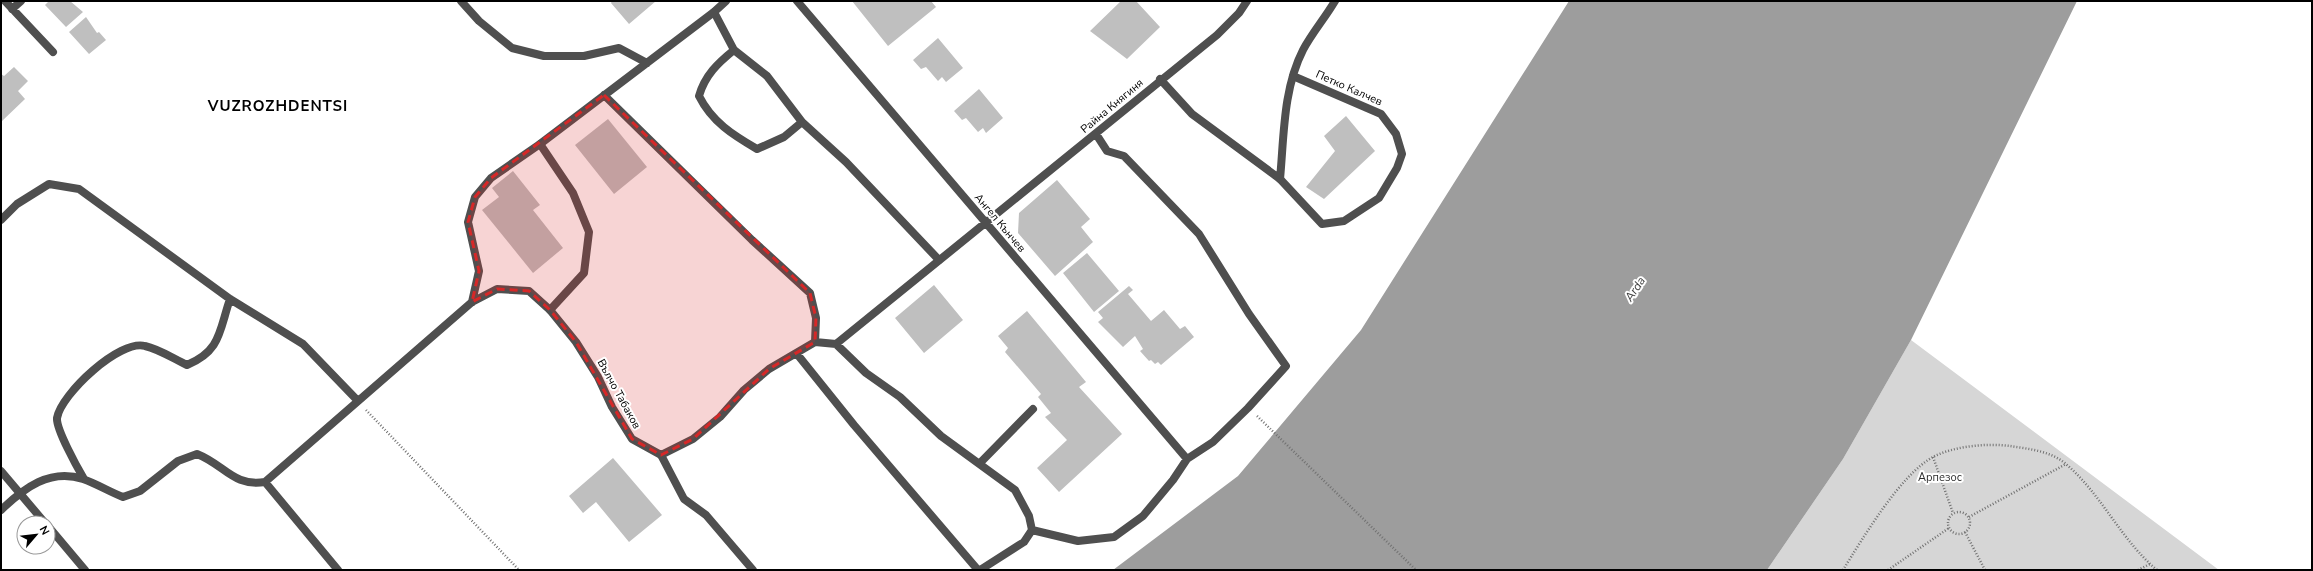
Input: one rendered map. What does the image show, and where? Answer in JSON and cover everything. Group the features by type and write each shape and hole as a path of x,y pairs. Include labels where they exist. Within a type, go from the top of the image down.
{"street":[{"path":"4,1 53,52"},
{"path":"12,9 21,1"},
{"path":"461,1 479,21 512,48 544,56 584,56 619,48 647,63"},
{"path":"472,302 479,271 468,222 475,197 491,178 540,144 714,12 726,1"},
{"name":"Ангел Кънчев","path":"797,1 1187,459"},
{"name":"Райна Княгиня","path":"836,344 1217,35 1239,13 1247,1"},
{"path":"1280,180 1287,104 1293,76 1303,50 1335,1"},
{"path":"714,12 734,50 767,76 802,122 846,162 939,260"},
{"path":"734,50 717,64 704,81 700,96 706,110 719,124 757,149 784,137 802,122"},
{"name":"Петко Калчев","path":"1280,180 1322,224 1344,222 1379,198 1397,168 1402,154 1396,134 1381,114 1293,76"},
{"path":"1160,80 1192,114 1280,180"},
{"path":"604,95 752,240 810,293 816,318 815,342"},
{"path":"1032,530 1078,541 1114,537 1143,516 1173,480 1187,459 1213,442 1248,408 1286,366 1249,314 1199,234 1124,156 1107,151 1096,134"},
{"path":"540,144 573,193 590,232 584,273 550,310"},
{"path":"1,220 17,204 49,184 79,189 230,299 303,344 358,401"},
{"name":"Вълчо Табаков","path":"265,482 472,302 497,289 529,291 550,310 576,342 598,377 612,407 632,439 661,455"},
{"path":"84,479 65,442 57,418 65,399 112,354 128,347 144,345 187,365 201,359 214,347 230,299"},
{"path":"753,570 706,515 684,500 661,455 693,439 720,417 744,390 769,369 797,354 815,342 836,344 866,373 900,397 941,436 1015,490 1029,516 1032,530 1024,542 979,570 854,425 797,354"},
{"path":"980,463 1033,409"},
{"path":"1,510 19,493 46,478 65,475 84,479 123,498 140,492 178,461 197,454 212,460 239,481 251,484 265,482 338,570"},
{"path":"1,471 38,515"},
{"path":"56,536 85,570"}],"path":[{"path":"358,401 519,570"},
{"path":"1248,408 1416,570"},
{"path":"1843,570 1889,500 1911,475 1933,457 1979,444 2001,445 2042,452 2066,464 2086,482 2134,548 2157,570"},
{"path":"1933,457 1953,513 1948,522 1949,528 1956,533 1965,532 1969,527 1969,518"},
{"path":"1969,518 2066,464"},
{"path":"1953,513 1961,512 1969,518"},
{"path":"1888,570 1949,528"},
{"path":"1965,532 1985,570"},
{"path":"2138,570 2150,564"}],"highlighted area":[{"path":"604,95 810,293 816,318 815,342 769,369 693,439 661,455 632,439 576,342 550,310 529,291 497,289 472,302 479,271 468,222 475,197 491,178"}],"green space":[{"name":"Арпезос","path":"1911,340 2219,570 1767,570 1843,459"}],"water":[{"name":"Arda","path":"1569,1 2077,1 1911,340 1843,459 1767,570 1113,570 1238,476 1361,330"}],"building":[{"path":"49,1 70,1 83,12 66,27 45,5"},
{"path":"612,1 656,1 629,24 611,3"},
{"path":"852,1 931,1 936,7 888,46"},
{"path":"1121,1 1136,1 1160,27 1127,59 1090,31"},
{"path":"86,17 97,33 99,32 106,40 89,54 69,32"},
{"path":"938,38 963,68 946,82 942,77 938,81 926,67 921,69 913,60"},
{"path":"14,67 28,81 18,91 25,99 1,122 1,74 4,76"},
{"path":"979,89 1003,118 986,133 983,128 978,132 966,118 962,120 954,111"},
{"path":"1346,116 1375,151 1324,199 1306,187 1335,151 1324,136"},
{"path":"608,119 647,167 614,194 575,145"},
{"path":"513,171 540,205 533,210 563,248 533,273 482,210 499,197 492,188"},
{"path":"1057,180 1090,219 1081,227 1093,242 1055,276 1018,233 1019,213"},
{"path":"1087,253 1119,291 1094,312 1063,273"},
{"path":"934,285 963,320 924,353 895,318"},
{"path":"1129,286 1133,290 1128,294 1151,321 1164,310 1180,329 1185,326 1194,337 1161,365 1158,362 1155,364 1151,360 1149,361 1140,351 1143,349 1135,336 1123,347 1098,322 1103,318 1098,312"},
{"path":"1027,311 1086,382 1079,387 1122,434 1059,492 1037,468 1067,440 1045,417 1051,413 1038,397 1041,394 1005,352 1008,348 998,336"},
{"path":"613,458 662,515 629,542 596,502 583,513 569,496"}],"district":[{"name":"VUZROZHDENTSI","path":"278,106"}]}
